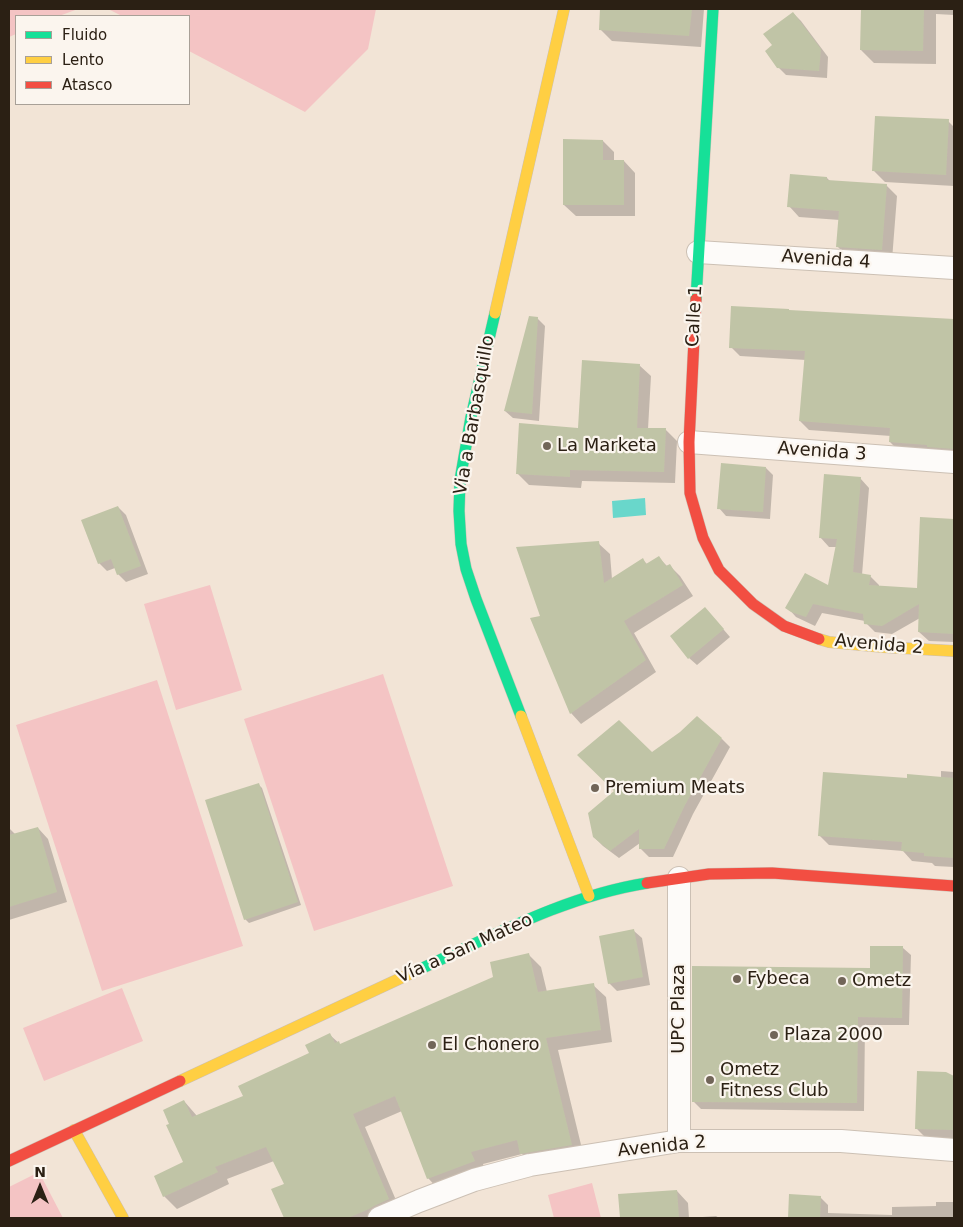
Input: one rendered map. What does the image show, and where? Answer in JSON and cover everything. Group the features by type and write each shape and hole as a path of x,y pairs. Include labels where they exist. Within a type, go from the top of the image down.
{"main road":[{"name":"Via a Barbasquillo","path":"564,9 471,417 460,480 459,511 461,544 466,569 476,599 589,896"},
{"name":"Calle 1","path":"713,9 698,252 689,442 690,493 703,538 719,570 753,604"},
{"name":"Avenida 2","path":"753,604 784,626 829,642 954,651"},
{"name":"Vía a San Mateo","path":"9,1161 398,979 541,914 589,896 630,886 709,874 772,874 954,886"},
{"path":"74,1130 123,1218"}],"street":[{"name":"Avenida 4","path":"698,252 954,263"},
{"name":"Avenida 3","path":"689,442 954,462"},
{"name":"UPC Plaza","path":"679,878 680,1141"},
{"name":"Avenida 2","path":"379,1218 474,1180 521,1168 680,1141 841,1141 954,1150"}],"shaded area":[{"path":"9,9 78,9 62,15 15,15 15,34 9,37"},
{"path":"108,9 376,9 368,49 305,112 190,52 190,15 120,15"},
{"path":"210,585 242,690 176,710 144,604"},
{"path":"383,674 453,886 314,931 244,719"},
{"path":"157,680 243,946 102,991 16,725"},
{"path":"122,988 143,1041 44,1081 23,1028"},
{"path":"39,1172 63,1218 9,1218 9,1187"},
{"path":"592,1183 601,1218 554,1218 548,1195"}],"water":[{"path":"645,498 646,515 613,518 612,501"}],"building":[{"path":"600,9 692,9 689,36 599,30"},
{"path":"861,9 924,9 923,51 860,50"},
{"path":"793,12 821,49 819,71 777,68 765,51 772,45 763,34"},
{"path":"875,116 949,119 946,175 872,171"},
{"path":"563,139 603,140 603,160 624,160 624,205 563,205"},
{"path":"790,174 827,177 827,180 887,184 882,250 836,247 839,211 787,207"},
{"path":"731,306 954,319 954,449 889,442 890,428 799,421 805,351 729,348"},
{"path":"529,316 538,317 532,414 504,411"},
{"path":"582,360 640,364 637,428 666,428 664,472 570,470 570,477 516,474 519,423 578,428"},
{"path":"721,463 766,467 763,512 717,509"},
{"path":"824,474 861,477 853,572 871,575 869,585 917,588 920,517 954,519 954,634 918,632 919,604 882,626 864,624 863,614 813,604 806,617 785,608 805,573 828,585 837,539 819,538"},
{"path":"118,506 141,566 117,575 111,559 98,564 81,520"},
{"path":"599,541 604,583 643,558 646,564 659,556 666,566 670,564 683,585 624,621 646,660 570,714 530,618 540,616 516,547"},
{"path":"705,607 724,629 688,659 670,636"},
{"path":"697,716 722,738 685,805 664,849 639,849 639,829 610,851 593,837 588,813 614,791 577,755 619,720 652,752 680,732"},
{"path":"823,772 907,778 907,774 954,778 954,858 924,856 924,853 901,851 902,842 818,836"},
{"path":"259,783 298,902 244,920 205,800"},
{"path":"38,827 57,892 9,907 9,835"},
{"path":"634,929 643,977 608,984 599,936"},
{"name":"Plaza 2000","path":"870,946 903,946 902,1018 858,1017 857,1103 692,1102 692,966 870,968"},
{"path":"529,953 538,992 594,983 601,1030 546,1038 572,1145 520,1154 517,1140 471,1152 475,1161 427,1179 395,1096 353,1114 389,1199 369,1209 348,1218 284,1218 271,1189 284,1184 266,1147 215,1167 218,1172 163,1197 154,1176 183,1162 166,1125 169,1124 163,1110 184,1100 192,1117 243,1096 238,1086 309,1053 305,1045 330,1033 335,1043 339,1041 340,1044 493,977 490,962"},
{"path":"917,1071 946,1072 954,1076 954,1130 915,1129"},
{"path":"677,1190 679,1218 620,1218 618,1194"},
{"path":"789,1194 821,1196 820,1218 788,1218"}],"traffic: fast":[{"path":"696,299 713,9"},
{"path":"495,313 471,417 460,480 461,544 466,569 476,599 521,716"},
{"path":"416,971 529,919 587,897 647,883"}],"traffic: slow":[{"path":"495,313 564,9"},
{"path":"819,639 829,642 883,647 954,651"},
{"path":"521,716 589,896"},
{"path":"180,1081 416,971"},
{"path":"74,1130 123,1218"}],"traffic: jam":[{"path":"696,299 689,442 690,493 703,538 719,570 753,604 784,626 819,639"},
{"path":"647,883 709,874 772,873 954,886"},
{"path":"9,1161 180,1081"}],"place":[{"name":"La Marketa","path":"547,446"},
{"name":"Premium Meats","path":"595,788"},
{"name":"Fybeca","path":"737,979"},
{"name":"Ometz","path":"842,981"},
{"name":"Plaza 2000","path":"774,1035"},
{"name":"El Chonero","path":"432,1045"},
{"name":"Ometz Fitness Club","path":"710,1080"}]}
